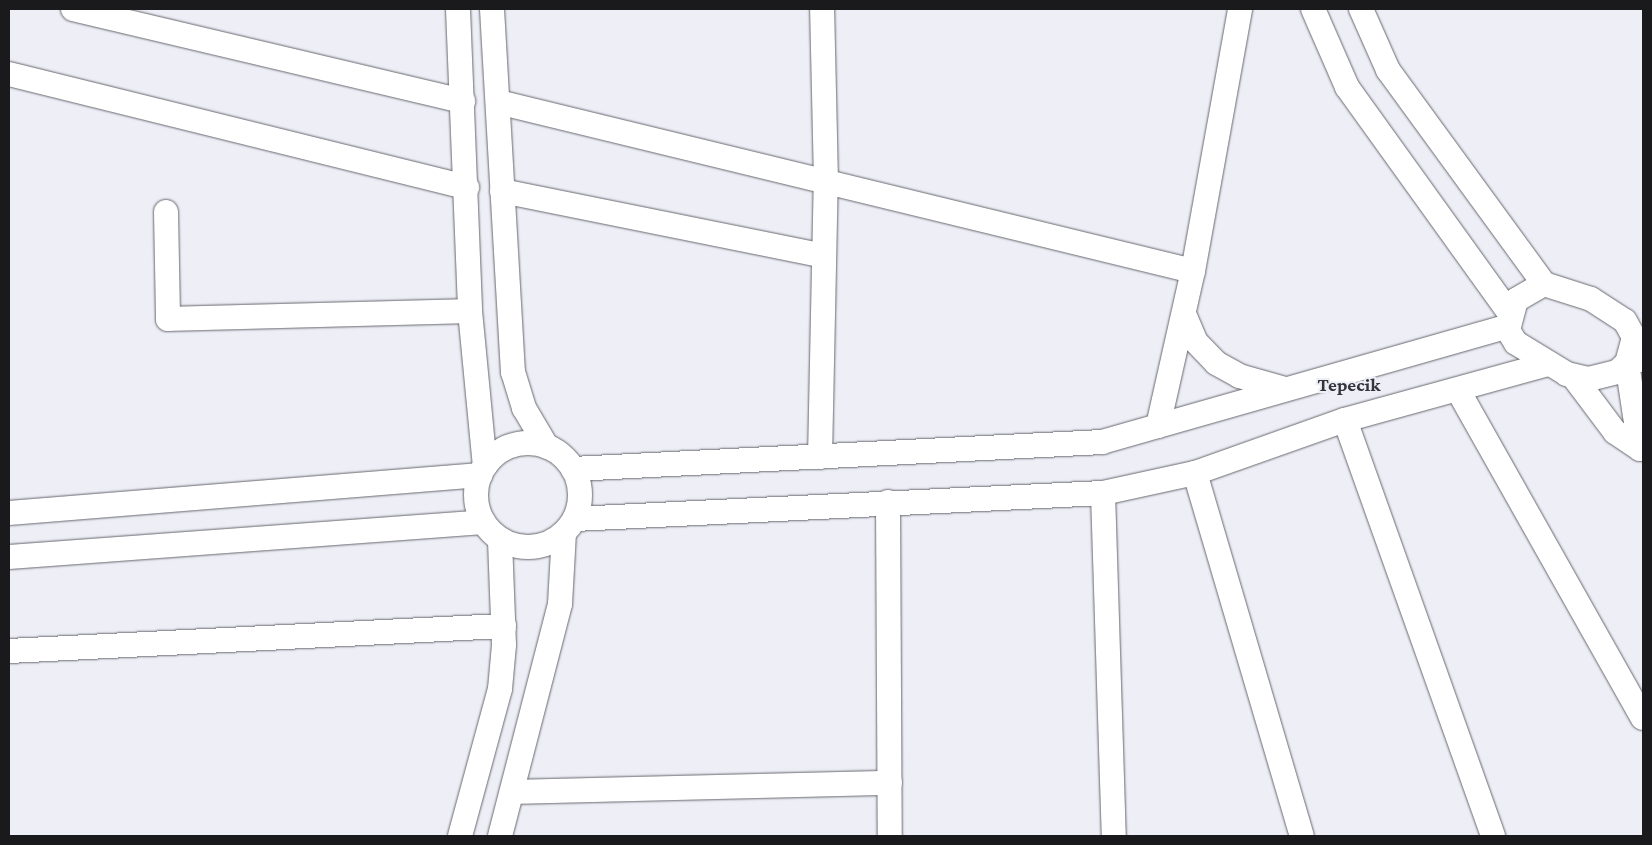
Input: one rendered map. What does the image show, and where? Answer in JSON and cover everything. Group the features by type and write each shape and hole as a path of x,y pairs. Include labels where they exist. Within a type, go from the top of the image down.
{"street":[{"path":"73,9 463,101"},
{"path":"458,9 468,187 470,311 483,470 477,499 484,522 500,539 526,547 540,546 569,526 888,502 1103,493 1195,473 1345,420 1459,392 1548,364"},
{"path":"492,9 513,372 524,408 547,447 573,469 580,494 569,526 560,604 500,836"},
{"path":"820,457 826,181 822,9"},
{"path":"1158,426 1193,270 1240,9"},
{"path":"1313,9 1346,87 1509,320 1516,343 1548,364 1573,376 1604,377 1635,361"},
{"path":"1361,9 1388,70 1544,284 1591,299 1620,317 1634,337 1642,451"},
{"path":"9,74 468,187"},
{"path":"498,102 1193,270"},
{"path":"502,191 824,256"},
{"path":"166,212 168,319 470,311"},
{"path":"573,469 1102,442 1285,389 1509,320 1528,290 1544,284"},
{"path":"1620,317 1643,311"},
{"path":"1184,314 1196,342 1216,363 1239,376 1285,389"},
{"path":"1573,376 1615,432 1642,451"},
{"path":"1459,392 1643,718"},
{"path":"1345,420 1493,836"},
{"path":"9,513 483,470 513,446 547,447"},
{"path":"1195,473 1302,836"},
{"path":"1103,493 1114,836"},
{"path":"888,502 890,836"},
{"path":"9,557 484,522"},
{"path":"460,836 500,689 504,626 500,539"},
{"path":"9,651 504,626"},
{"path":"512,792 890,783"}],"district":[{"name":"Tepecik","path":"1349,385"}]}
